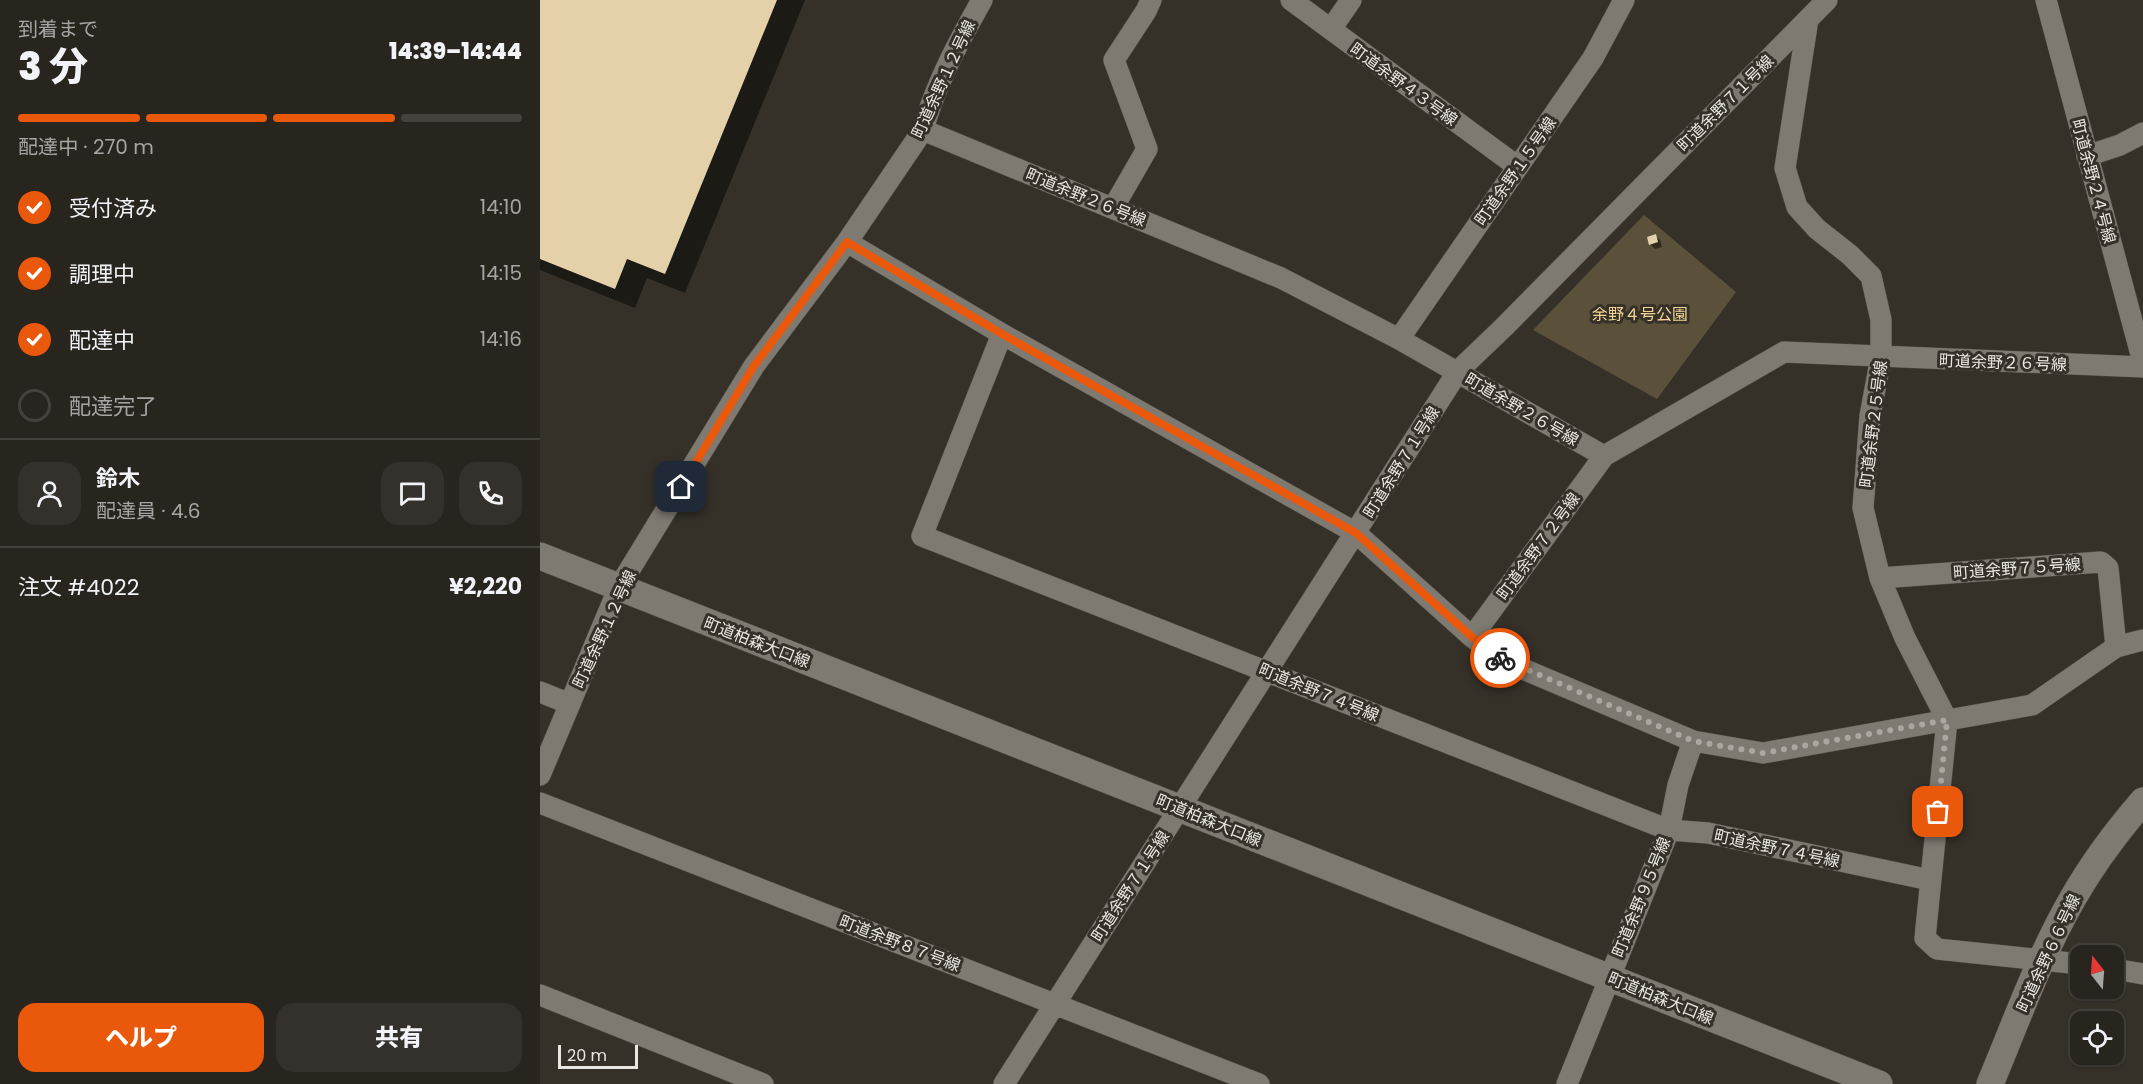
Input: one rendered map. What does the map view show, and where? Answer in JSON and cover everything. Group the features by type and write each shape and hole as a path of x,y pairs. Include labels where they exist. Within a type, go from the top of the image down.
{"street":[{"name":"町道余野１２号線","path":"540,775 619,588 754,366 847,242 923,130 927,113 962,36 982,0"},
{"path":"1113,208 1147,149 1114,60 1151,0"},
{"name":"町道余野４３号線","path":"1291,0 1518,167"},
{"path":"1330,29 1351,0"},
{"name":"町道余野１５号線","path":"1399,339 1593,58 1624,0"},
{"name":"町道余野７１号線","path":"1004,1084 1458,372 1827,0"},
{"name":"町道余野２４号線","path":"2046,0 2143,362"},
{"name":"町道余野２５号線","path":"1808,19 1785,168 1797,207 1817,229 1850,255 1871,276 1881,320 1881,357 1870,416 1863,508 1880,578 1905,638 1947,720"},
{"name":"町道余野２６号線","path":"923,130 1281,278 1399,339 1604,456 1784,351 2143,367"},
{"path":"2087,156 2120,145 2143,133"},
{"path":"847,242 1002,334 1356,533 1472,637 1504,661 1693,741 1763,753 2032,705 2116,647 2143,640"},
{"name":"町道余野７４号線","path":"1002,334 922,536 1669,830 1708,833 1930,880"},
{"name":"町道余野７２号線","path":"1472,637 1604,456"},
{"name":"町道柏森大口線","path":"540,556 1879,1084"},
{"name":"町道余野７５号線","path":"1880,578 2101,562 2108,568 2116,647"},
{"path":"540,692 570,704"},
{"path":"1947,720 1925,938 1937,950 2070,963"},
{"name":"町道余野９５号線","path":"1567,1084 1669,830 1678,785 1693,741"},
{"name":"町道余野６６号線","path":"1990,1084 2041,960 2060,921 2085,877 2117,832 2143,801"},
{"name":"町道余野８７号線","path":"540,803 1259,1084"},
{"path":"2124,971 2143,974"},
{"path":"540,995 763,1084"}],"green space":[{"name":"余野４号公園","path":"1644,215 1736,292 1657,399 1533,330"}],"building":[{"path":"540,0 777,0 665,274 627,259 615,289 540,259"},
{"path":"1656,234 1658,242 1649,245 1647,237"}],"way so far":[{"path":"1500,658 1693,741 1763,753 1947,720 1938,812"}],"route":[{"path":"681,487 754,366 847,242 1002,334 1356,533 1472,637 1500,658"}]}
